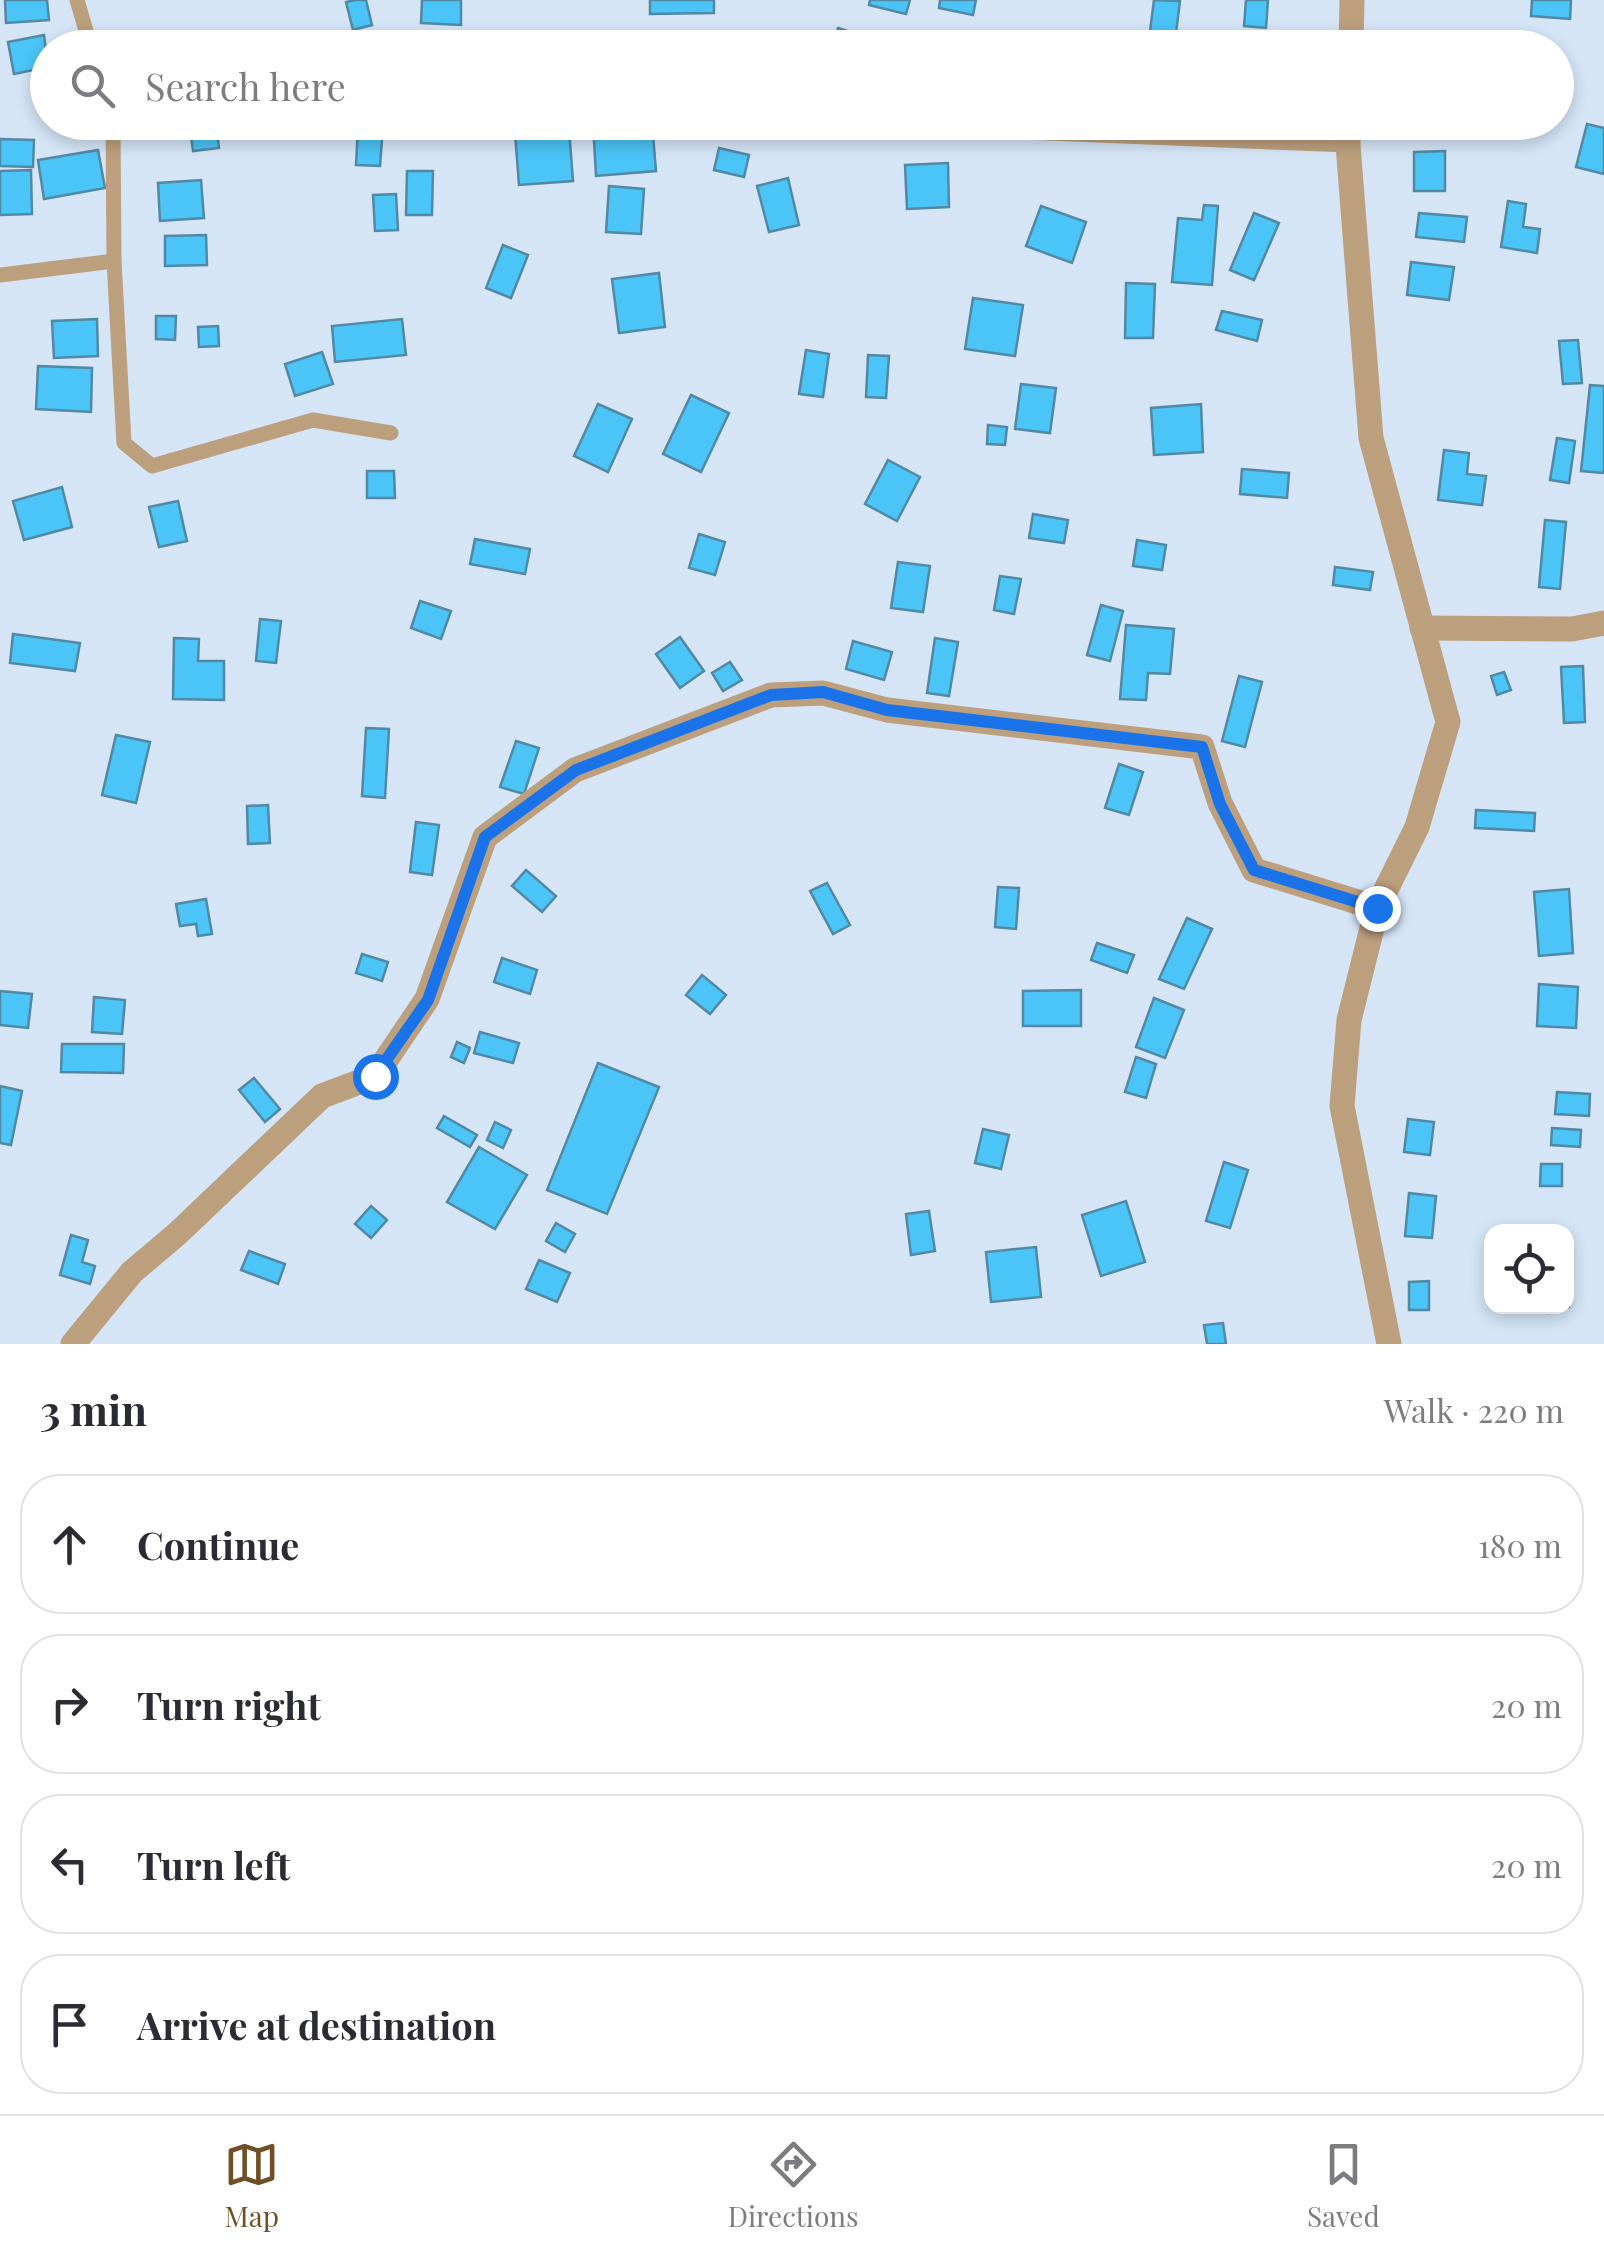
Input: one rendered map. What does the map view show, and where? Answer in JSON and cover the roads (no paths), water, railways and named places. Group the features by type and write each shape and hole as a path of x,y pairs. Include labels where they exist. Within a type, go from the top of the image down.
{"street":[{"path":"1351,30 1352,0"},
{"path":"1349,140 1372,438 1448,722 1417,827 1377,908 1348,1020 1342,1106 1389,1344"},
{"path":"1422,628 1572,628 1604,624"},
{"path":"73,1344 132,1272 322,1096 375,1076 428,1000 485,837 576,770 771,695 823,692 887,710 1202,747 1220,804 1254,870 1377,908"}],"lane":[{"path":"78,0 86,30"},
{"path":"113,140 114,261 124,443 152,466 313,420 391,433"},
{"path":"0,275 114,261"}]}
